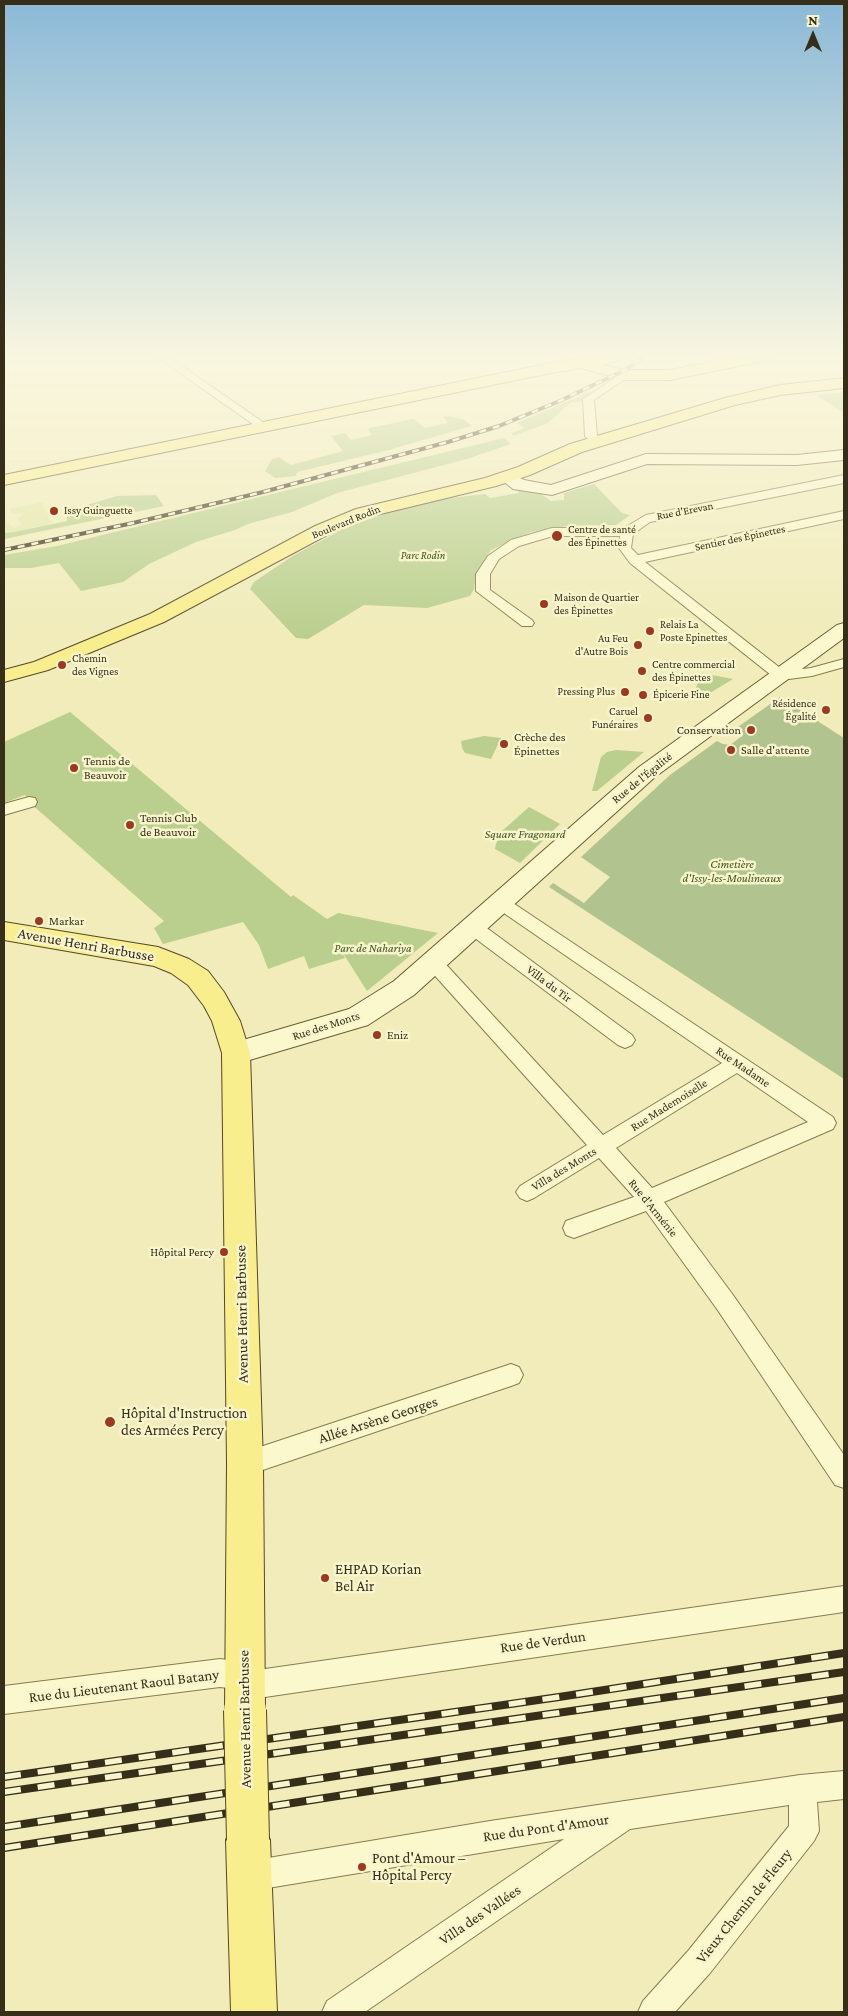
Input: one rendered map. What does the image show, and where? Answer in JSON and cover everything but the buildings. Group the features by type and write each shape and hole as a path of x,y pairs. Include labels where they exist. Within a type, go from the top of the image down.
{"main road":[{"path":"4,480 153,449"},
{"name":"Boulevard Rodin","path":"4,676 41,666 157,618 322,530 345,520 382,506 473,487 507,477 573,449"},
{"path":"507,477 518,485 552,490 646,460 797,460 844,455"},
{"name":"Rue de l'Égalité","path":"454,945 647,772 844,629"},
{"name":"Boulevard Rodin","path":"4,668 68,654"},
{"name":"Avenue Henri Barbusse","path":"4,931 158,957 180,966 198,978 214,998 226,1021 236,1053 245,1464 244,1693 254,2012"},
{"name":"Rue des Monts","path":"236,1053 358,1018 404,988 454,945"}],"street":[{"name":"Rue d'Erevan","path":"627,532 646,519 844,479"},
{"name":"Sentier des Épinettes","path":"635,560 844,515"},
{"path":"527,623 483,591 483,574 494,556 515,543 552,532 591,530 627,532 625,548 635,560 781,676 843,665"},
{"path":"814,652 843,665"},
{"path":"4,810 29,802"},
{"name":"Rue Madame","path":"501,903 826,1123 661,1193 650,1200"},
{"name":"Villa du Tir","path":"454,945 625,1040"},
{"name":"Rue d'Arménie","path":"454,945 601,1147 650,1200 725,1302 844,1476"},
{"name":"Rue Mademoiselle","path":"601,1147 737,1063"},
{"name":"Villa des Monts","path":"527,1192 601,1147"},
{"path":"574,1228 650,1200"},
{"name":"Allée Arsène Georges","path":"245,1464 511,1376"},
{"name":"Rue de Verdun","path":"244,1693 265,1683 844,1599"},
{"name":"Rue du Lieutenant Raoul Batany","path":"4,1700 211,1674 244,1693"},
{"name":"Rue du Pont d'Amour","path":"248,1853 268,1872 800,1789 844,1785"},
{"name":"Vieux Chemin de Fleury","path":"654,2012 699,1962 804,1831 804,1809 800,1789"},
{"name":"Villa des Vallées","path":"338,2012 623,1817"}],"green space":[{"path":"341,449 392,449 297,472 296,476 275,478 265,471 272,459 279,457 291,465 343,451"},
{"path":"458,449 496,449 467,459 337,493 292,512 248,524 196,542 149,564 123,582 81,591 59,563 31,568 4,568 4,555 57,546"},
{"name":"Parc Rodin","path":"594,484 622,513 630,515 616,525 567,526 531,532 491,550 476,573 474,589 470,596 427,608 364,605 308,639 296,638 250,589 254,582 294,555 349,526 398,509 450,498 485,494 490,498 519,493 518,490 541,494 551,501 564,500 564,493"},
{"path":"156,495 164,506 4,539 4,531 5,533 14,532 67,521 66,511 117,496"},
{"path":"41,502 53,523 5,533 4,518 13,528 22,525 16,518 23,514 13,514 9,509"},
{"path":"701,673 733,679 705,696 695,691"},
{"name":"Cimetière d'Issy-les-Moulineaux","path":"780,697 844,738 844,1079 549,887 553,883 584,903 610,877 581,857 670,775 717,741 730,745 742,736 741,731 735,729"},
{"name":"Tennis Club de Beauvoir","path":"70,712 291,897 293,895 327,919 338,913 438,933 367,991 341,950 345,958 309,969 304,956 268,969 259,945 243,922 163,944 154,928 164,921 29,802 25,795 4,803 4,742"},
{"path":"484,736 501,738 491,759 465,753 461,741"},
{"path":"616,750 644,752 597,791 592,791 601,757 607,752"},
{"name":"Square Fragonard","path":"529,807 560,824 520,863 495,849 502,831"}],"railway":[{"path":"4,550 133,523 263,492 422,449"},
{"path":"4,1777 559,1697 844,1653"},
{"path":"4,1792 844,1672"},
{"path":"4,1827 844,1698"},
{"path":"4,1848 844,1717"}],"place":[{"name":"Issy Guinguette","path":"54,511"},
{"name":"Centre de santé des Épinettes","path":"557,536"},
{"name":"Maison de Quartier des Épinettes","path":"544,604"},
{"name":"Relais La Poste Epinettes","path":"650,631"},
{"name":"Au Feu d'Autre Bois","path":"638,645"},
{"name":"Chemin des Vignes","path":"62,665"},
{"name":"Centre commercial des Épinettes","path":"642,671"},
{"name":"Pressing Plus","path":"625,692"},
{"name":"Épicerie Fine","path":"643,695"},
{"name":"Résidence Égalité","path":"826,710"},
{"name":"Caruel Funéraires","path":"648,718"},
{"name":"Conservation","path":"751,730"},
{"name":"Crèche des Épinettes","path":"504,744"},
{"name":"Salle d'attente","path":"731,750"},
{"name":"Tennis de Beauvoir","path":"74,768"},
{"name":"Tennis Club de Beauvoir","path":"130,825"},
{"name":"Markar","path":"39,921"},
{"name":"Eniz","path":"377,1035"},
{"name":"Hôpital Percy","path":"224,1252"},
{"name":"Hôpital d'Instruction des Armées Percy","path":"110,1422"},
{"name":"EHPAD Korian Bel Air","path":"325,1578"},
{"name":"Pont d'Amour – Hôpital Percy","path":"362,1867"}],"park label":[{"name":"Parc de Nahariya","path":"373,948"}]}
